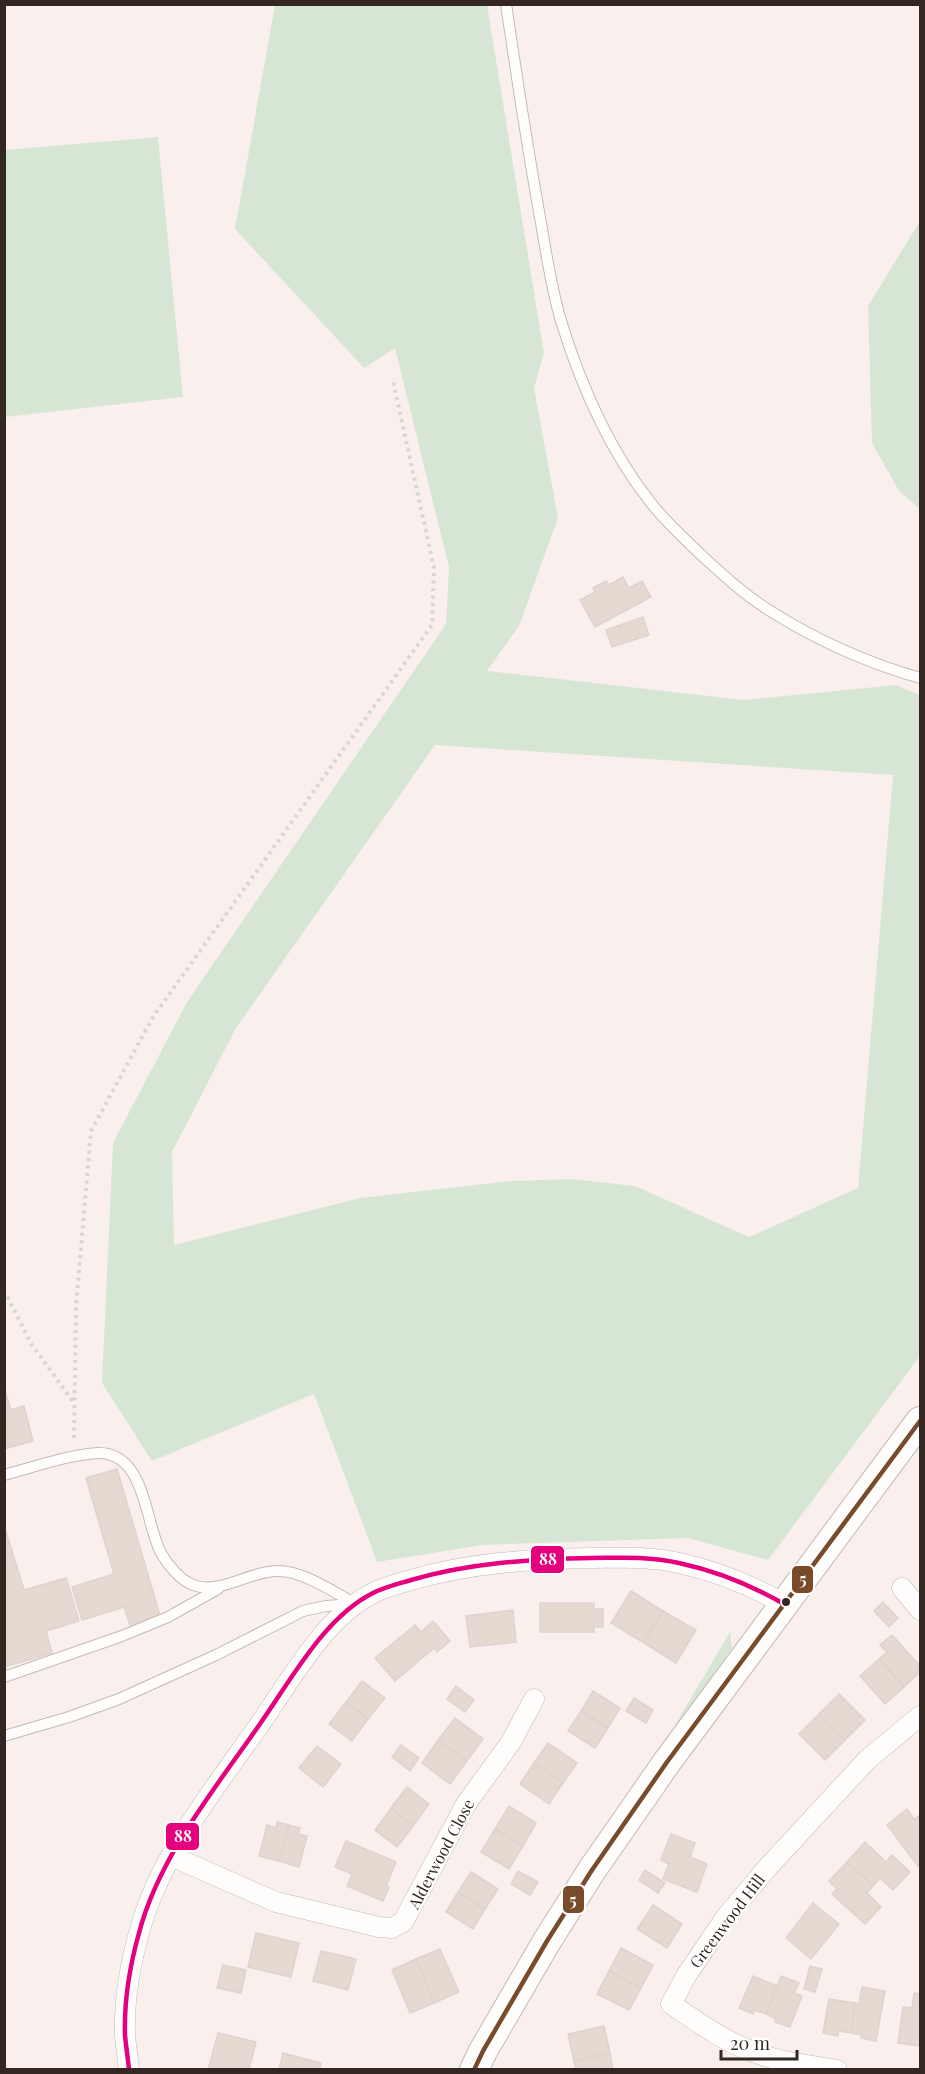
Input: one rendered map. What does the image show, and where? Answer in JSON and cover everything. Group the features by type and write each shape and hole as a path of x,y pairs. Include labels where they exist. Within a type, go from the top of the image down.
{"street":[{"path":"474,2070 547,1941 591,1870 667,1762 921,1420"},
{"path":"129,2070 125,2035 128,1989 139,1933 152,1896 171,1856 221,1779 313,1648 337,1619 356,1604 374,1592 397,1584 440,1571 477,1565 568,1558 647,1557 679,1563 722,1576 757,1589 784,1604"},
{"path":"902,1588 921,1610"},
{"name":"Alderwood Close","path":"171,1856 276,1902 379,1927 392,1928 403,1922 465,1804 511,1742 534,1699"},
{"name":"Greenwood Hill","path":"837,2070 778,2060 750,2051 705,2027 670,2004 726,1917 768,1867 867,1760 921,1716"}],"lane":[{"path":"506,4 549,270 561,320 591,402 630,473 651,503 677,532 715,567 770,611 843,650 878,665 921,678"},
{"path":"4,1475 73,1457 99,1453 114,1456 127,1466 140,1485 161,1552 175,1572 192,1585 208,1588 259,1573 278,1570 292,1572 356,1604"},
{"path":"4,1677 122,1636 168,1617 229,1583"},
{"path":"4,1736 69,1717 119,1699 226,1650 303,1611 326,1606 356,1604"}],"path":[{"path":"73,1457 76,1306 91,1131 153,1017 432,625 434,568 393,381"},
{"path":"4,1290 32,1345 74,1404"}],"green space":[{"path":"275,5 487,5 544,353 534,388 558,518 519,626 487,671 744,700 896,685 920,695 920,1356 768,1560 688,1538 482,1545 377,1562 314,1394 152,1461 102,1383 113,1143 187,1002 446,624 449,567 395,348 364,368 235,229","holes":["435,745 893,775 858,1188 749,1237 635,1186 572,1179 511,1181 360,1198 174,1245 172,1152 236,1028"]},
{"path":"158,137 183,397 5,417 5,150"},
{"path":"920,221 920,509 899,491 872,443 868,306"},
{"path":"730,1632 732,1648 675,1732 675,1725"}],"building":[{"path":"623,577 629,588 642,581 651,597 595,627 580,600 595,592 593,588 606,581 609,585"},
{"path":"643,617 649,635 612,647 606,630"},
{"path":"4,1387 11,1410 24,1406 33,1441 4,1449"},
{"path":"117,1469 161,1619 131,1628 124,1607 82,1620 72,1587 114,1574 86,1478"},
{"path":"4,1525 24,1590 66,1578 79,1621 46,1631 52,1653 4,1667"},
{"path":"631,1591 663,1611 644,1643 611,1623"},
{"path":"883,1602 898,1618 889,1627 874,1611"},
{"path":"540,1603 594,1603 594,1609 603,1609 603,1627 594,1627 594,1632 540,1632"},
{"path":"513,1610 516,1642 470,1647 466,1616"},
{"path":"663,1611 696,1630 676,1663 644,1643"},
{"path":"433,1621 450,1641 437,1652 434,1648 395,1681 375,1658 415,1625 421,1632"},
{"path":"892,1635 920,1666 920,1672 904,1687 879,1659 887,1652 880,1645"},
{"path":"879,1659 904,1687 885,1704 860,1676"},
{"path":"362,1681 385,1698 368,1719 346,1702"},
{"path":"456,1686 474,1700 465,1712 447,1699"},
{"path":"593,1691 620,1708 608,1728 581,1711"},
{"path":"839,1694 865,1720 845,1740 819,1714"},
{"path":"634,1698 653,1710 646,1723 626,1711"},
{"path":"346,1702 368,1719 352,1741 329,1724"},
{"path":"581,1711 608,1728 595,1748 568,1731"},
{"path":"819,1714 845,1740 825,1760 799,1734"},
{"path":"455,1718 483,1739 467,1761 438,1740"},
{"path":"438,1740 467,1761 450,1784 422,1763"},
{"path":"548,1743 577,1763 563,1783 534,1763"},
{"path":"401,1745 419,1758 410,1771 392,1757"},
{"path":"317,1746 341,1764 323,1787 299,1768"},
{"path":"534,1763 563,1783 549,1804 520,1784"},
{"path":"407,1787 429,1804 413,1826 391,1808"},
{"path":"509,1806 536,1823 523,1846 495,1829"},
{"path":"391,1808 413,1826 397,1847 375,1830"},
{"path":"907,1809 914,1819 920,1815 920,1864 918,1866 887,1825"},
{"path":"277,1822 289,1825 279,1861 259,1856 267,1825 276,1828"},
{"path":"289,1825 300,1828 298,1834 307,1836 299,1867 279,1861"},
{"path":"495,1829 523,1846 509,1869 481,1852"},
{"path":"671,1834 695,1843 690,1857 707,1864 697,1892 663,1879 669,1864 661,1860"},
{"path":"346,1841 396,1862 386,1886 389,1887 383,1901 347,1886 352,1874 335,1867"},
{"path":"865,1842 886,1862 892,1855 910,1872 893,1890 880,1878 873,1886 847,1862"},
{"path":"847,1862 873,1886 867,1893 881,1907 865,1924 832,1894 837,1889 829,1881"},
{"path":"645,1870 665,1883 658,1893 639,1880"},
{"path":"518,1871 538,1882 530,1895 511,1884"},
{"path":"471,1872 498,1889 485,1909 458,1892"},
{"path":"458,1892 485,1909 473,1929 446,1912"},
{"path":"813,1903 839,1924 811,1959 786,1938"},
{"path":"653,1905 682,1924 667,1948 637,1929"},
{"path":"256,1933 299,1943 291,1977 248,1967"},
{"path":"621,1948 653,1965 641,1988 609,1971"},
{"path":"440,1949 459,1992 434,2003 416,1959"},
{"path":"321,1951 356,1959 348,1990 313,1981"},
{"path":"416,1959 434,2003 410,2013 392,1970"},
{"path":"223,1965 246,1970 241,1993 217,1988"},
{"path":"810,1966 822,1969 815,1992 804,1989"},
{"path":"609,1971 641,1988 629,2010 597,1994"},
{"path":"753,1976 777,1986 766,2014 754,2010 753,2014 739,2008"},
{"path":"781,1976 799,1983 794,1993 802,1996 790,2027 775,2022 776,2019 766,2014"},
{"path":"862,1987 885,1991 876,2041 851,2033 855,2003 859,2004"},
{"path":"914,1993 920,1994 920,2046 898,2043 903,2007 912,2008"},
{"path":"829,1999 855,2003 851,2033 838,2031 838,2036 823,2033"},
{"path":"604,2026 610,2053 574,2061 568,2034"},
{"path":"218,2033 256,2042 249,2070 208,2070"},
{"path":"283,2053 321,2063 319,2070 279,2070"},
{"path":"610,2053 613,2070 576,2070 574,2061"}],"transit line":[{"name":"5","path":"474,2070 547,1941 592,1870 667,1762 920,1421"},
{"name":"88","path":"129,2070 125,2022 130,1971 148,1904 160,1877 191,1823 298,1668 325,1633 356,1604 387,1587 433,1574 477,1566 523,1561 624,1558 646,1558 693,1566 720,1574 784,1604"}]}
